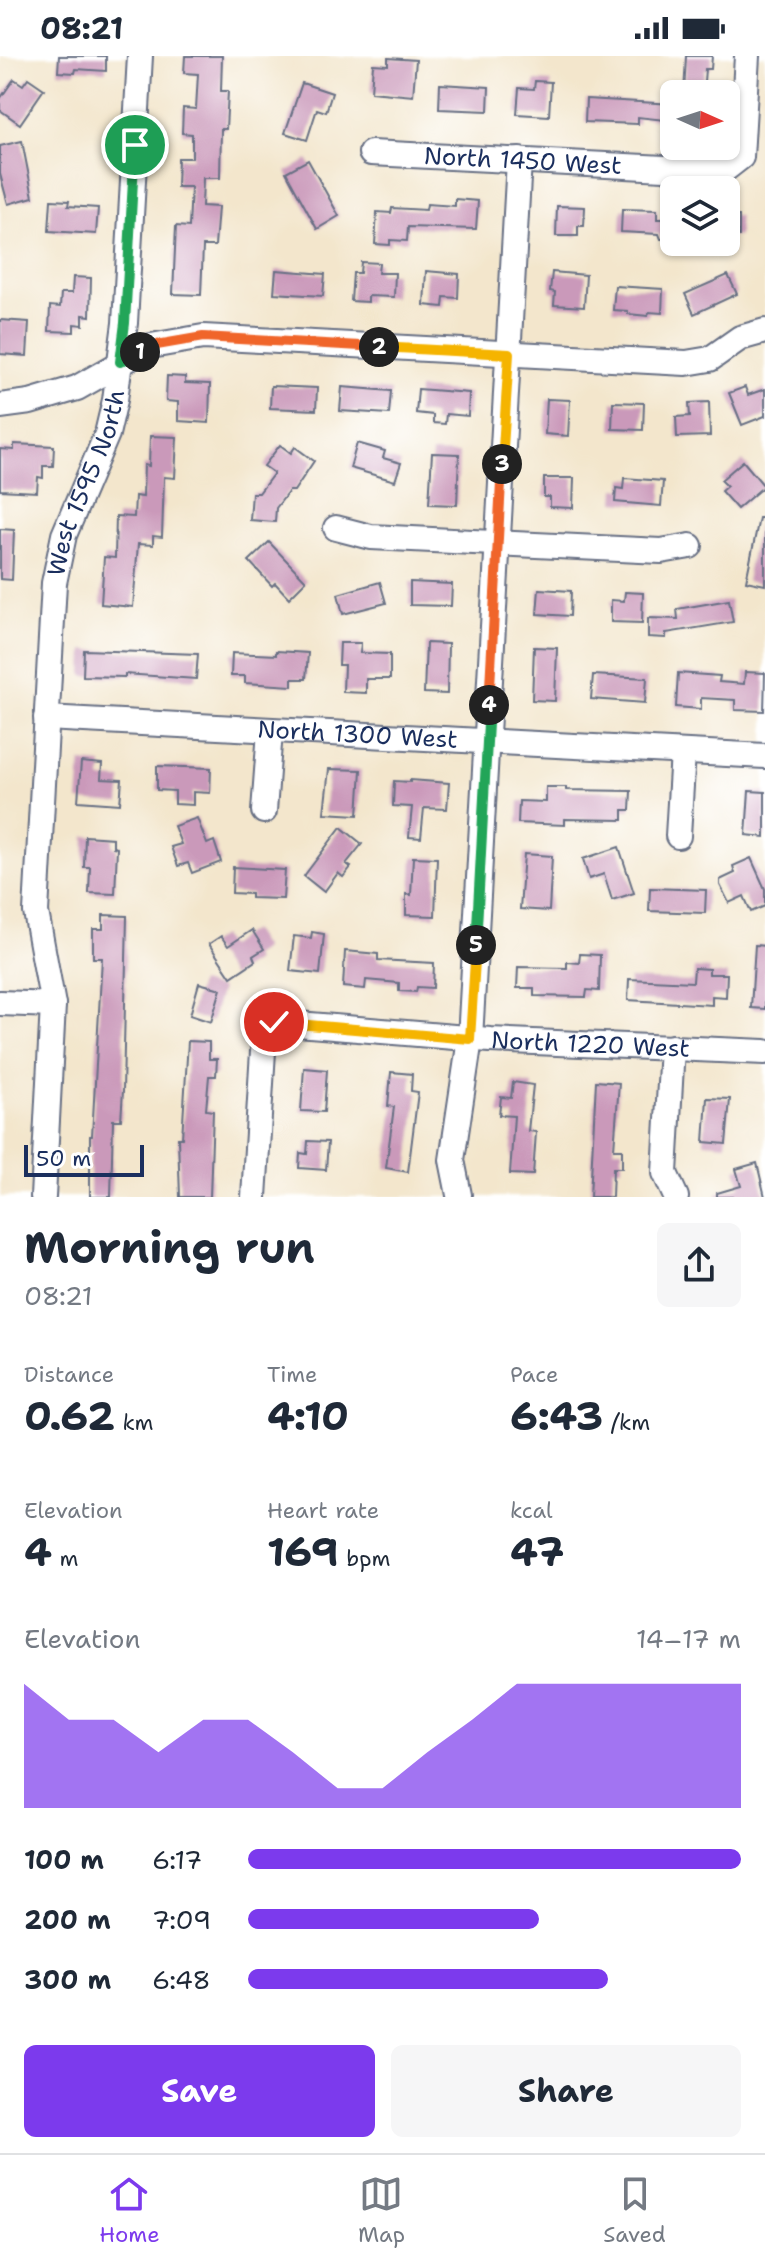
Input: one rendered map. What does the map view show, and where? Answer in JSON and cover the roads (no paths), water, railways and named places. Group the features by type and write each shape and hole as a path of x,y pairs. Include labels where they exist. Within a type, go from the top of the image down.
{"street":[{"name":"West 1595 North","path":"43,1197 53,1005 36,912 54,583 64,535 107,434 120,362 125,323 140,56"},
{"name":"North 1450 West","path":"371,153 723,171 741,157 747,56"},
{"path":"459,1195 452,1160 470,1039 519,160"},
{"path":"0,406 30,402 77,388 151,346 203,337 686,363 710,359 740,338 765,331"},
{"path":"336,528 371,537 661,551 690,546"},
{"name":"North 1300 West","path":"46,718 765,756"},
{"path":"264,811 270,731"},
{"path":"678,836 683,752"},
{"path":"0,1003 53,1005"},
{"name":"North 1220 West","path":"254,1197 264,1035 274,1022 470,1039 765,1052"},
{"path":"672,1047 665,1173 676,1197"}]}
